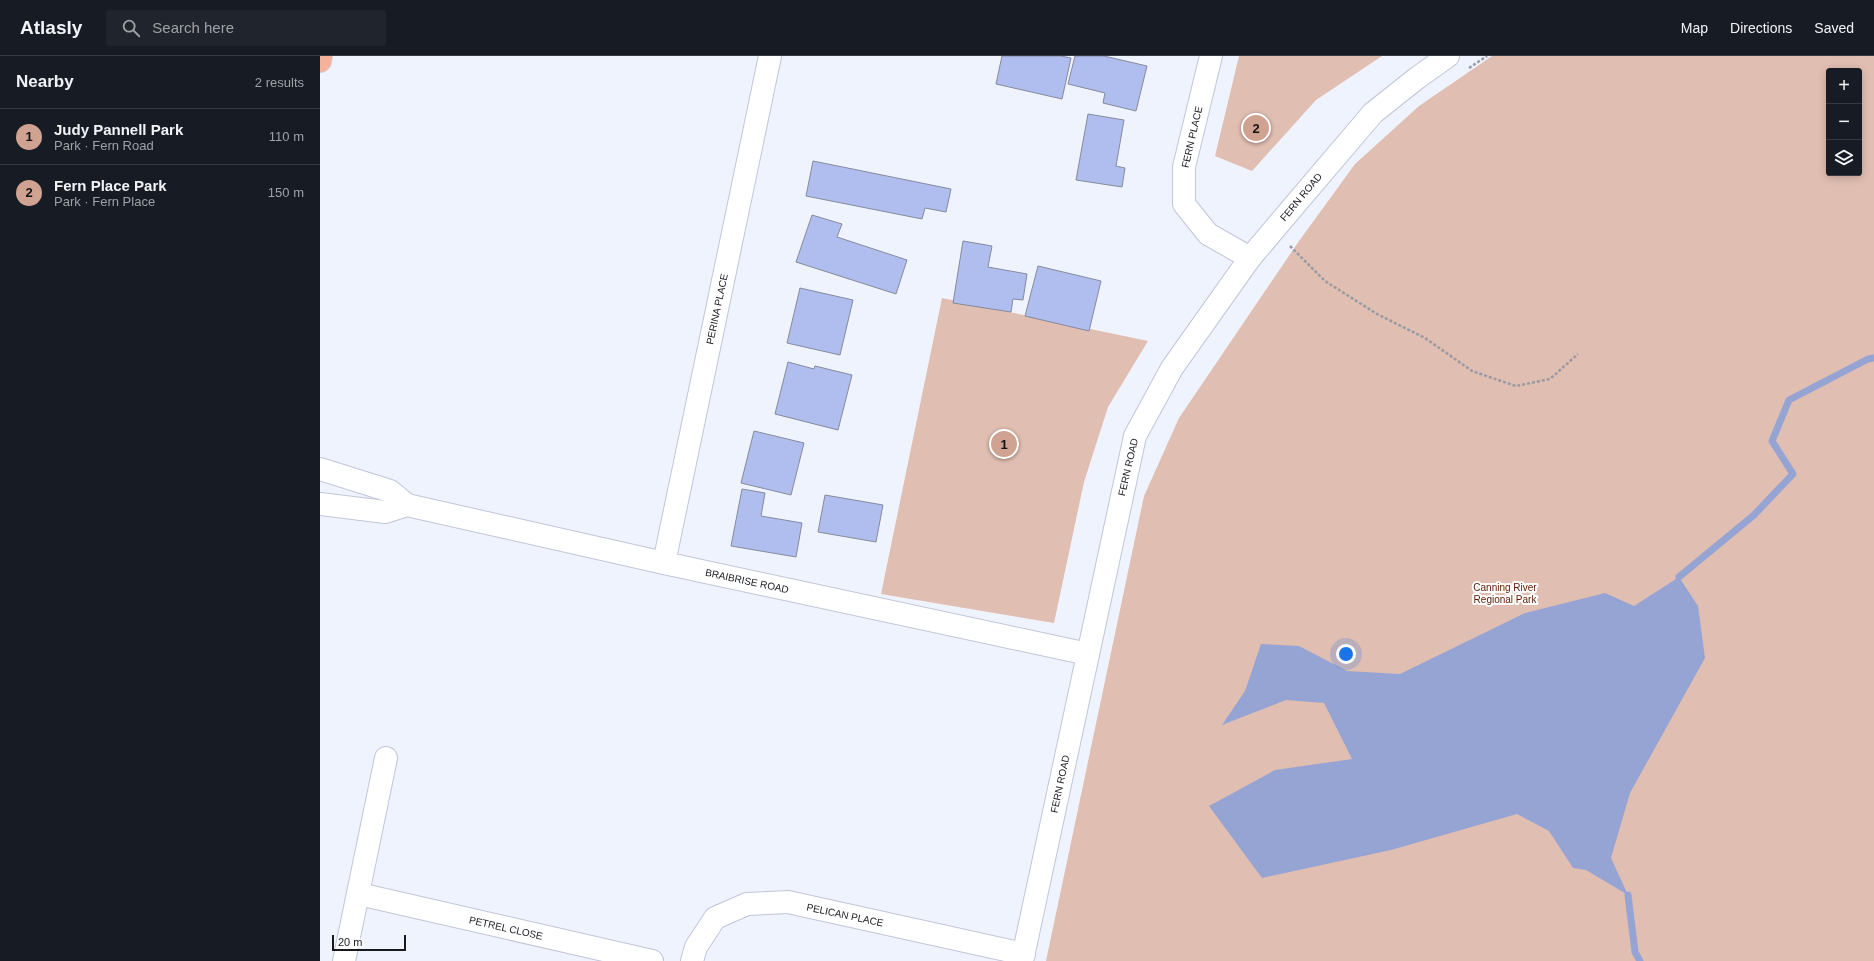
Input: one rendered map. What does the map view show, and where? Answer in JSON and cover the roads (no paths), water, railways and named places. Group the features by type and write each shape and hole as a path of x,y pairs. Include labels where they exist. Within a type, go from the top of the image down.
{"highway":[{"path":"320,61 321,56"}],"street":[{"name":"PERINA PLACE","path":"664,563 770,56"},
{"name":"FERN PLACE","path":"1211,56 1184,167 1184,204 1208,234 1250,258"},
{"name":"FERN ROAD","path":"1023,958 1135,436 1172,368 1250,258 1374,113 1417,78 1448,56"},
{"name":"BRAIBRISE ROAD","path":"320,469 390,491 407,506"},
{"name":"BRAIBRISE ROAD","path":"320,504 385,512 407,506 1088,654"},
{"path":"344,961 386,758"},
{"name":"PETREL CLOSE","path":"359,894 652,961"},
{"name":"PELICAN PLACE","path":"692,961 696,947 715,918 747,904 788,902 1023,958"}],"water":[{"path":"1679,577 1698,606 1705,658 1630,793 1611,858 1628,895 1586,870 1573,868 1549,831 1517,814 1391,850 1262,878 1209,806 1275,770 1352,759 1324,703 1286,700 1222,725 1245,691 1261,644 1299,646 1347,671 1400,674 1525,613 1605,593 1634,606"}],"waterway":[{"path":"1679,577 1754,515 1793,474 1772,441 1789,400 1868,359 1874,358"},
{"path":"1628,895 1635,952 1640,961"}],"place":[{"name":"Fern Place Park","path":"1256,128"},
{"name":"Judy Pannell Park","path":"1004,444"}],"park label":[{"name":"Canning River Regional Park","path":"1505,592"}]}
